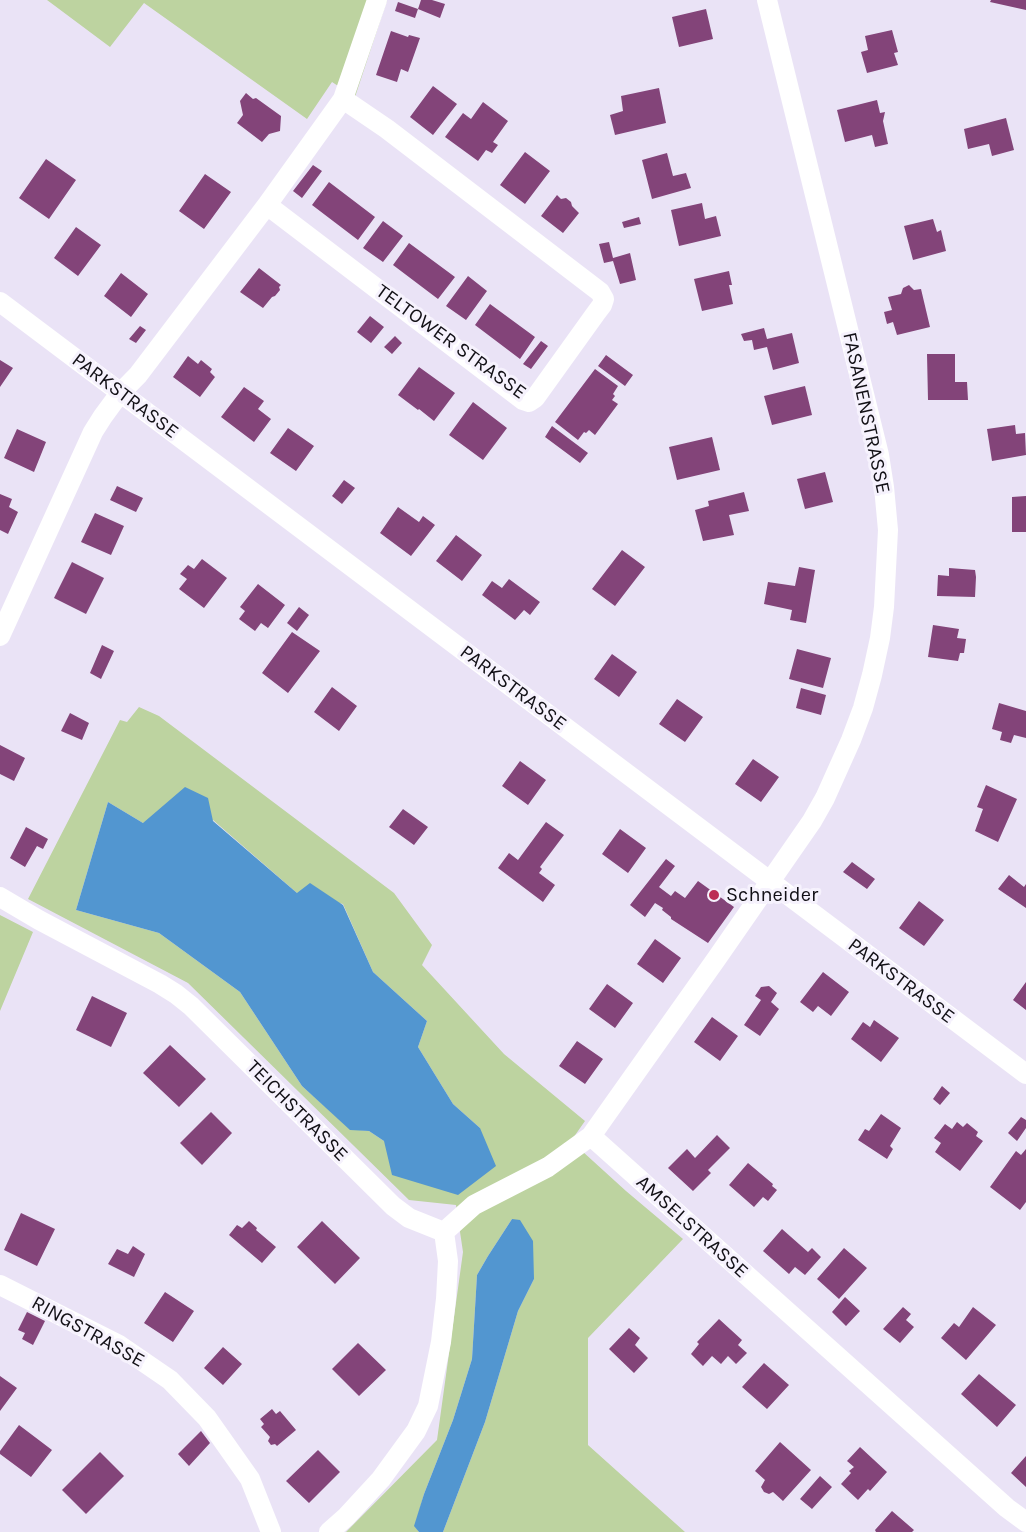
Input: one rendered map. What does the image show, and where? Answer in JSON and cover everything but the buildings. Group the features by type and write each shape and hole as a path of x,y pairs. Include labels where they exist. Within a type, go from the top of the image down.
{"street":[{"path":"0,636 93,432 103,415 120,392 138,375 267,205 343,99 378,0"},
{"name":"FASANENSTRASSE","path":"766,0 879,455 888,530 884,607 872,675 863,708 825,798 770,882"},
{"name":"TELTOWER STRASSE","path":"267,205 523,400 529,402 535,398 602,306 604,298 600,292 387,129 343,99"},
{"name":"PARKSTRASSE","path":"0,302 1026,1074"},
{"path":"329,1532 381,1479 416,1431 428,1406 441,1342 446,1299 448,1261 444,1232 474,1205 548,1167 591,1136 770,882"},
{"name":"TEICHSTRASSE","path":"0,897 176,994 191,1006 393,1206 409,1218 444,1232"},
{"name":"AMSELSTRASSE","path":"591,1136 1006,1508 1026,1522"},
{"name":"RINGSTRASSE","path":"0,1285 119,1345 170,1380 207,1418 245,1472 271,1532"}],"green space":[{"path":"47,0 387,0 355,97 332,82 307,119 144,3 110,47"},
{"path":"139,707 159,716 394,893 432,945 422,965 504,1054 585,1121 571,1141 683,1239 588,1338 588,1445 685,1532 443,1532 485,1422 518,1311 534,1279 512,1219 477,1275 472,1359 453,1420 424,1494 415,1526 419,1532 346,1532 437,1440 463,1252 456,1205 409,1200 188,983 28,899 120,720 127,722","holes":["108,802 143,823 213,820 297,893 343,904 373,972 427,1021 418,1047 453,1104 480,1128 384,1141 369,1131 350,1129 302,1086 240,992 159,933 76,910"]},
{"path":"0,915 33,932 0,1011"}],"water":[{"path":"185,787 208,798 213,821 297,893 310,883 343,905 373,972 427,1021 418,1047 453,1104 480,1128 496,1166 458,1195 392,1175 384,1141 369,1131 350,1130 302,1086 240,992 159,933 76,910 108,802 143,823"},
{"path":"512,1219 520,1220 533,1241 534,1279 518,1311 485,1422 443,1532 419,1532 414,1526 453,1420 472,1359 477,1275"}],"place":[{"name":"Schneider","path":"714,895"}]}
